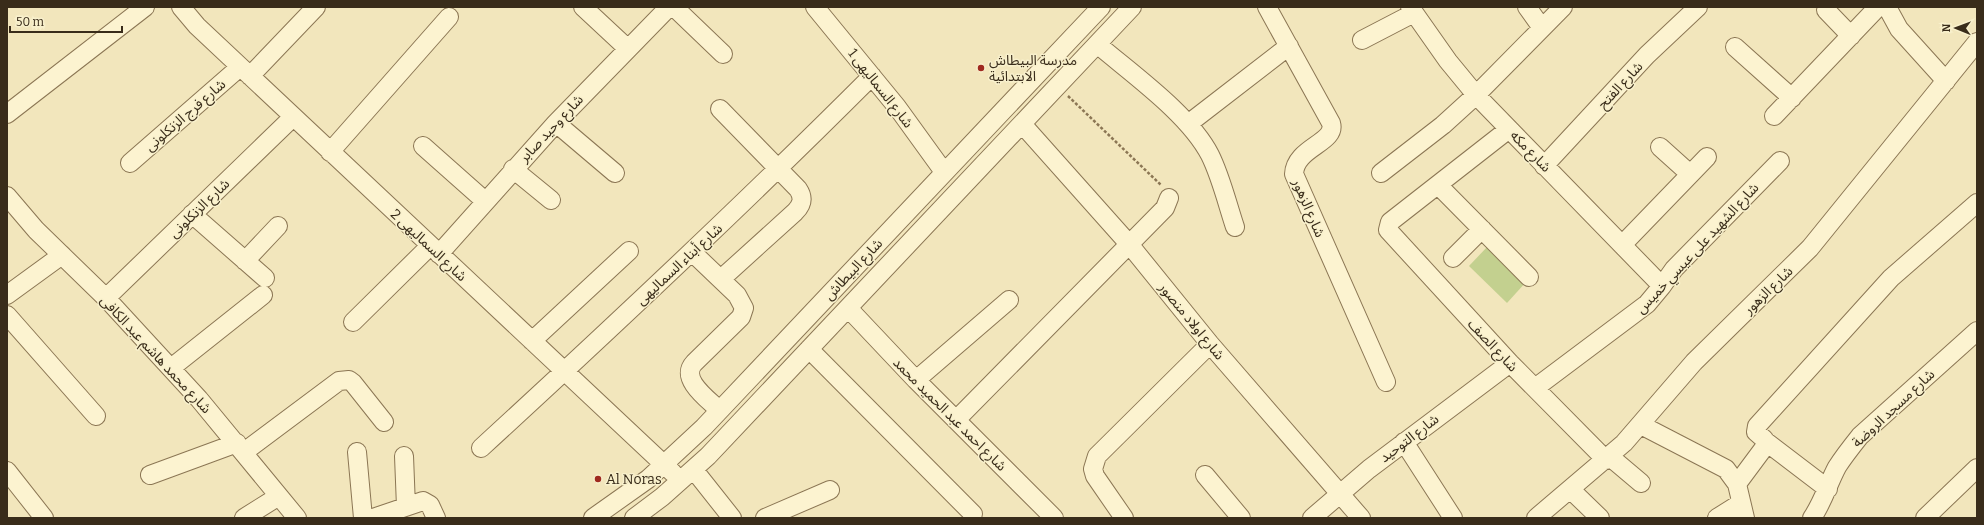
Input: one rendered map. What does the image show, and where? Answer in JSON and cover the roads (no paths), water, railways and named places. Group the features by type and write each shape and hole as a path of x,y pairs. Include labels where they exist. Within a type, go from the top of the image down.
{"street":[{"path":"7,114 145,7"},
{"name":"شارع السماليهى 2","path":"181,7 197,26 293,117 665,465 687,475 732,518"},
{"name":"شارع فرج الزنكلونى","path":"130,163 245,71 316,7"},
{"path":"583,7 627,48"},
{"name":"شارع وحيد صابر","path":"353,322 434,250 485,201 513,169 627,48 669,7"},
{"path":"674,7 723,54"},
{"name":"شارع البيطاش","path":"593,518 637,488 665,465 720,410 1101,7"},
{"name":"شارع البيطاش","path":"634,518 651,513 809,350 1132,7"},
{"name":"شارع الزهور","path":"1267,7 1332,126 1330,135 1297,162 1295,168 1296,181 1386,382"},
{"path":"1527,7 1542,28"},
{"path":"1381,173 1422,143 1476,94 1563,7"},
{"name":"شارع الفتح","path":"1544,166 1647,55 1698,7"},
{"path":"1774,116 1878,7"},
{"path":"1887,7 1899,29 1946,81"},
{"name":"شارع السماليهى 1","path":"818,8 917,133 944,172"},
{"path":"1362,40 1412,10"},
{"name":"شارع مكه","path":"1412,10 1448,60 1476,94 1544,166 1662,286"},
{"path":"1826,10 1851,36"},
{"path":"330,152 449,17"},
{"name":"شارع الزهور","path":"1536,518 1608,458 1641,425 1670,388 1694,362 1810,248 1977,42"},
{"path":"1097,44 1188,124 1210,155 1234,227"},
{"path":"1188,124 1289,46"},
{"path":"1735,47 1792,98"},
{"name":"شارع أبناء السماليهى","path":"481,448 692,252 779,169 872,76"},
{"path":"720,109 800,192 802,199 800,206 721,279"},
{"name":"شارع الزنكلونى","path":"106,298 293,117"},
{"path":"556,123 616,173"},
{"name":"شارع اولاد منصور","path":"1022,124 1129,244 1210,344 1361,518"},
{"path":"1509,129 1438,185 1529,277"},
{"path":"423,146 485,201"},
{"path":"1660,147 1690,174"},
{"path":"1622,245 1707,157"},
{"name":"شارع الشهيد على عيسي خميس","path":"1535,388 1637,312 1662,286 1674,269 1780,161"},
{"path":"513,169 551,200"},
{"name":"شارع الصف","path":"1438,185 1389,225 1389,232 1535,388 1608,458 1641,483"},
{"name":"شارع محمد هاشم عبد الكافى","path":"7,196 36,230 106,298 171,368 240,448 297,518"},
{"path":"956,420 1167,205 1169,198"},
{"path":"1828,489 1757,434 1757,426 1835,338 1891,278 1977,203"},
{"path":"171,368 264,287 246,261 192,214"},
{"path":"246,261 278,226"},
{"path":"1453,258 1482,229"},
{"path":"532,341 630,251"},
{"path":"692,252 740,298 744,308 743,313 737,321 691,366 689,375 692,382 720,410"},
{"path":"7,295 62,255"},
{"path":"845,278 861,295"},
{"path":"916,380 1009,300"},
{"name":"شارع احمد عبد الحميد محمد","path":"848,308 916,380 1054,518"},
{"path":"7,315 96,416"},
{"name":"شارع مسجد الروضة","path":"1812,518 1828,489 1837,468 1860,436 1977,331"},
{"path":"1124,518 1095,476 1093,469 1097,456 1210,344"},
{"path":"809,350 973,514"},
{"name":"شارع التوحيد","path":"1312,518 1404,442 1510,363"},
{"path":"150,475 240,448 339,381 349,380 353,383 384,422"},
{"path":"1641,425 1726,469 1737,484 1743,511 1717,518"},
{"path":"1737,484 1765,447 1765,441"},
{"path":"1404,442 1454,518"},
{"path":"356,452 363,518"},
{"path":"404,456 406,507"},
{"path":"1925,518 1977,468"},
{"path":"7,470 44,518"},
{"path":"1205,475 1241,518"},
{"path":"637,488 651,513"},
{"path":"1570,489 1600,518"},
{"path":"765,518 830,490"},
{"path":"244,518 279,496"},
{"path":"372,518 423,501 427,502 436,518"}],"place":[{"name":"مدرسة البيطاش الابتدائية","path":"981,68"},
{"name":"Al Noras","path":"598,479"}]}
